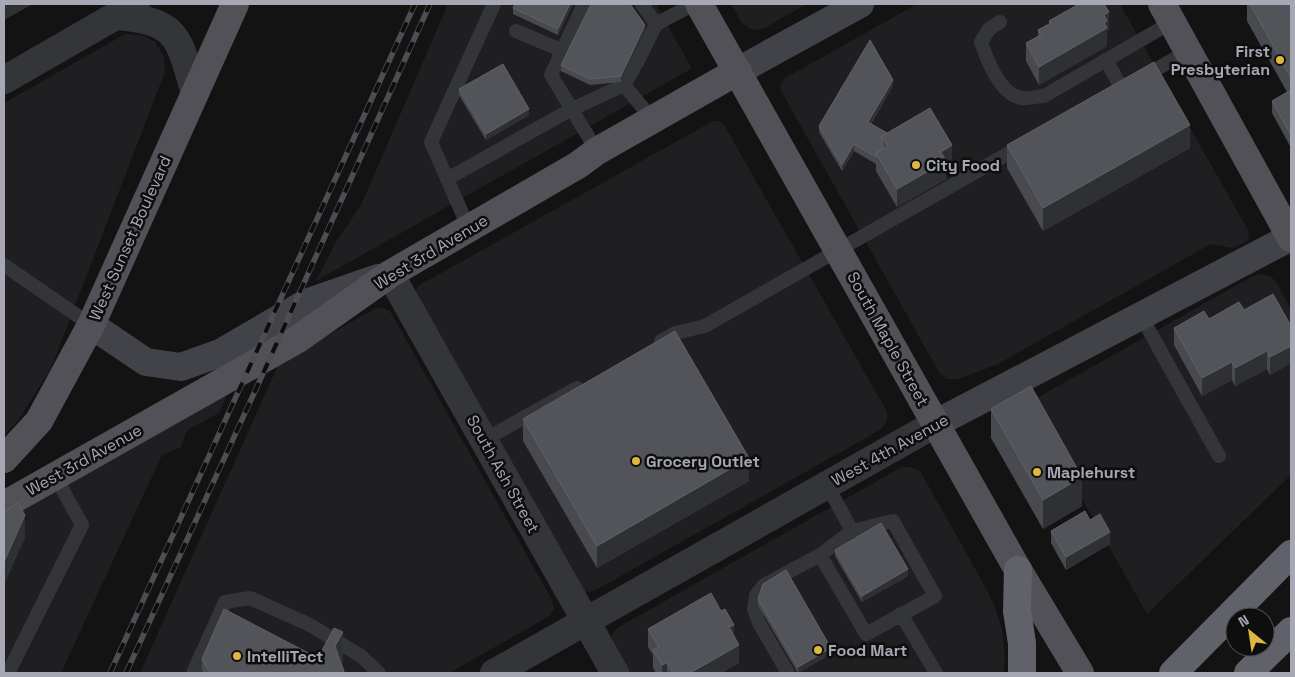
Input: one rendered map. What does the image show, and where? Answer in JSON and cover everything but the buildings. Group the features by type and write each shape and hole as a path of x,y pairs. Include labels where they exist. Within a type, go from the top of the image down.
{"highway":[{"path":"1173,673 1291,554"},
{"path":"1018,570 1017,611 1022,643 1022,673"},
{"path":"1248,673 1291,631"}],"main road":[{"name":"West Sunset Boulevard","path":"4,459 39,421 91,325 236,4"},
{"name":"South Maple Street","path":"699,4 1018,570 1080,673"},
{"name":"West 3rd Avenue","path":"4,505 298,339 390,274 578,165 597,151 860,4"},
{"path":"1167,13 1291,237"},
{"name":"West 4th Avenue","path":"935,424 1291,237"},
{"path":"91,325 146,362 181,367 220,353 306,303 390,274"}],"street":[{"path":"4,80 126,10 140,18 162,25 179,42 195,93"},
{"name":"South Ash Street","path":"390,274 615,673"},
{"name":"West 4th Avenue","path":"494,673 935,424"}],"lane":[{"path":"469,229 431,142 494,4"},
{"path":"584,4 578,26 561,50 551,75 597,151"},
{"path":"642,4 656,24"},
{"path":"447,179 572,109 624,85 637,56 656,24 694,4"},
{"path":"1000,22 989,29 981,42 986,59 1005,91 1021,98 1044,96 1106,60 1167,13"},
{"path":"516,31 561,50"},
{"path":"1106,60 1118,91 1189,50"},
{"path":"624,85 653,120"},
{"path":"649,347 675,333 706,326 1035,138"},
{"path":"4,265 91,325"},
{"path":"1141,316 1219,456"},
{"path":"484,440 586,383"},
{"path":"8,673 82,525 55,476"},
{"path":"827,485 852,531"},
{"path":"788,673 759,623 754,609 756,595 764,585 820,555 852,531 892,521 935,596 866,634 820,555"},
{"path":"193,673 225,602 250,598 310,625 361,656 379,673"},
{"path":"901,614 934,673"}],"shaded area":[{"path":"448,4 656,4 691,67 689,70 316,281 336,242 361,205"},
{"path":"731,4 807,4 757,30 748,28 742,23"},
{"path":"917,4 1120,4 1248,230 1249,236 1247,241 1233,248 1211,244 998,364 959,379 947,379 940,374 780,89 781,83 785,78"},
{"path":"125,34 142,35 155,42 164,57 165,72 51,368 19,419 4,436 4,103"},
{"path":"713,121 719,121 724,125 888,416 880,430 596,590 589,592 582,590 414,294 418,286"},
{"path":"1262,274 1270,276 1276,282 1291,309 1291,475 1147,614 1028,403 1253,276"},
{"path":"376,308 384,308 390,311 552,600 554,609 548,617 449,673 140,673 279,363"},
{"path":"229,391 219,413 187,430 181,447 162,455 61,673 4,673 4,521"},
{"path":"902,467 910,467 920,471 986,588 1002,629 1005,656 1004,673 626,673 610,641 612,634 617,628"}],"railway":[{"path":"110,673 415,4"},
{"path":"126,673 430,4"}],"place":[{"name":"First Presbyterian","path":"1280,60"},
{"name":"City Food","path":"916,165"},
{"name":"Grocery Outlet","path":"636,461"},
{"name":"Maplehurst","path":"1037,472"},
{"name":"Food Mart","path":"818,650"},
{"name":"IntelliTect","path":"237,656"}]}
